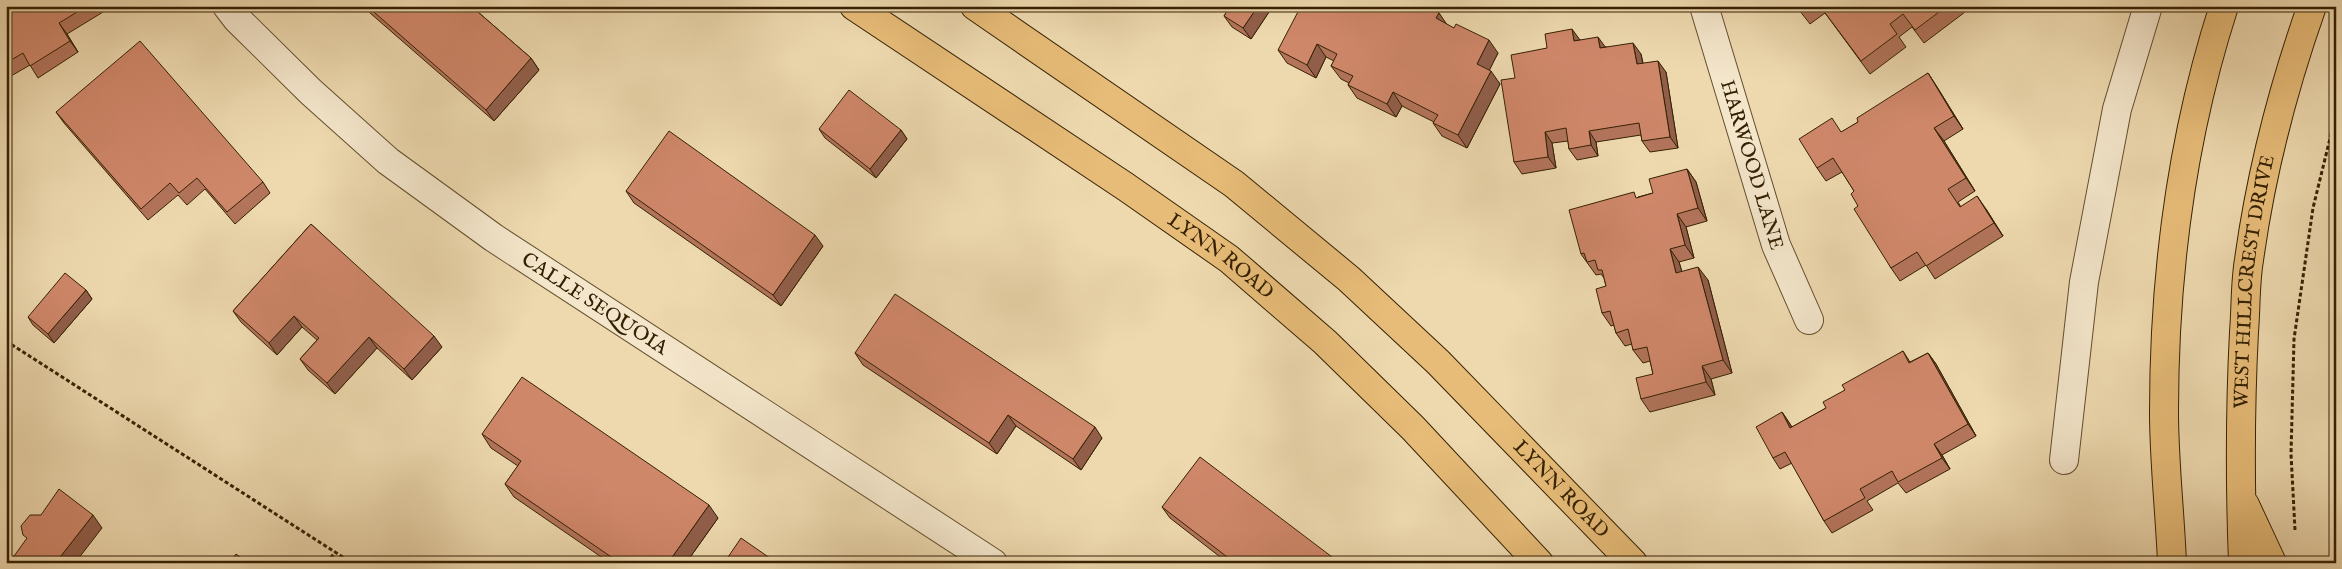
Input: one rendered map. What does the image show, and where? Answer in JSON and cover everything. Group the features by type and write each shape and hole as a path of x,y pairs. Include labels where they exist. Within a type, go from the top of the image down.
{"main road":[{"name":"LYNN ROAD","path":"854,6 1126,187 1229,260 1325,342 1413,428 1539,563"},
{"name":"LYNN ROAD","path":"975,6 1234,184 1349,279 1438,362 1633,563"},
{"path":"2172,563 2164,413 2167,328 2174,236 2189,139 2212,42 2224,6"},
{"name":"WEST HILLCREST DRIVE","path":"2243,563 2240,494 2241,381 2248,261 2273,134 2297,49 2312,6"},
{"path":"2240,494 2272,563"}],"street":[{"name":"CALLE SEQUOIA","path":"227,6 237,19 311,92 403,172 494,238 993,563"},
{"name":"HARWOOD LANE","path":"1704,6 1776,245 1808,320"},
{"path":"2064,460 2084,282 2117,109 2148,6"}],"path":[{"path":"2295,533 2291,454 2294,339 2313,208 2336,114"},
{"path":"6,341 352,563"},
{"path":"328,563 335,552"}],"building":[{"path":"6,6 87,6 59,23 70,41 30,66 23,53 6,63 6,16 10,14"},
{"path":"367,6 471,6 531,58 486,110"},
{"path":"1230,6 1258,6 1243,28 1224,16"},
{"path":"1301,6 1426,6 1439,13 1436,18 1454,28 1456,24 1489,40 1477,64 1491,71 1458,135 1433,123 1438,115 1393,92 1387,104 1348,85 1353,76 1331,66 1337,54 1317,44 1307,65 1278,50"},
{"path":"1797,6 1807,6 1801,11"},
{"path":"1820,6 1947,6 1915,30 1903,14 1890,24 1897,34 1861,61"},
{"path":"1572,29 1574,41 1598,37 1600,48 1633,43 1637,64 1658,61 1670,137 1642,141 1639,123 1589,131 1591,145 1569,149 1566,128 1545,132 1548,157 1514,162 1501,80 1515,78 1511,55 1547,48 1545,34"},
{"path":"140,41 263,182 227,212 197,178 179,193 170,183 141,209 56,112"},
{"path":"1928,73 1954,116 1934,128 1966,178 1948,189 1960,207 1977,196 1994,223 1926,266 1917,252 1891,268 1854,209 1858,206 1851,194 1854,191 1833,158 1817,168 1799,139 1832,118 1841,132 1858,122 1857,118"},
{"path":"849,90 901,130 870,169 819,129"},
{"path":"669,131 815,235 773,295 626,191"},
{"path":"1687,169 1698,208 1677,214 1685,245 1670,249 1676,273 1698,267 1723,360 1702,366 1706,382 1641,399 1636,378 1653,374 1647,347 1633,350 1628,329 1616,333 1610,311 1602,313 1596,289 1606,286 1602,270 1598,270 1595,260 1587,262 1584,253 1581,254 1569,210 1634,192 1636,198 1653,193 1649,179"},
{"path":"311,224 434,336 404,369 369,337 327,383 300,359 319,338 294,316 269,343 233,311"},
{"path":"65,273 86,290 48,334 28,317"},
{"path":"895,294 1095,427 1073,459 1008,415 989,443 855,353"},
{"path":"1903,351 1909,363 1928,353 1968,424 1934,444 1942,458 1898,482 1892,471 1860,489 1865,498 1824,521 1785,452 1773,458 1756,427 1782,412 1790,428 1826,408 1823,402 1845,390 1842,385"},
{"path":"522,377 709,505 668,563 620,563 505,484 521,461 482,434"},
{"path":"1200,457 1340,563 1235,563 1162,507"},
{"path":"59,489 93,515 57,561 60,563 9,563 27,538 23,535 21,526 30,515 41,515"},
{"path":"741,538 777,563 724,563"},
{"path":"236,554 248,563 230,563"}]}
